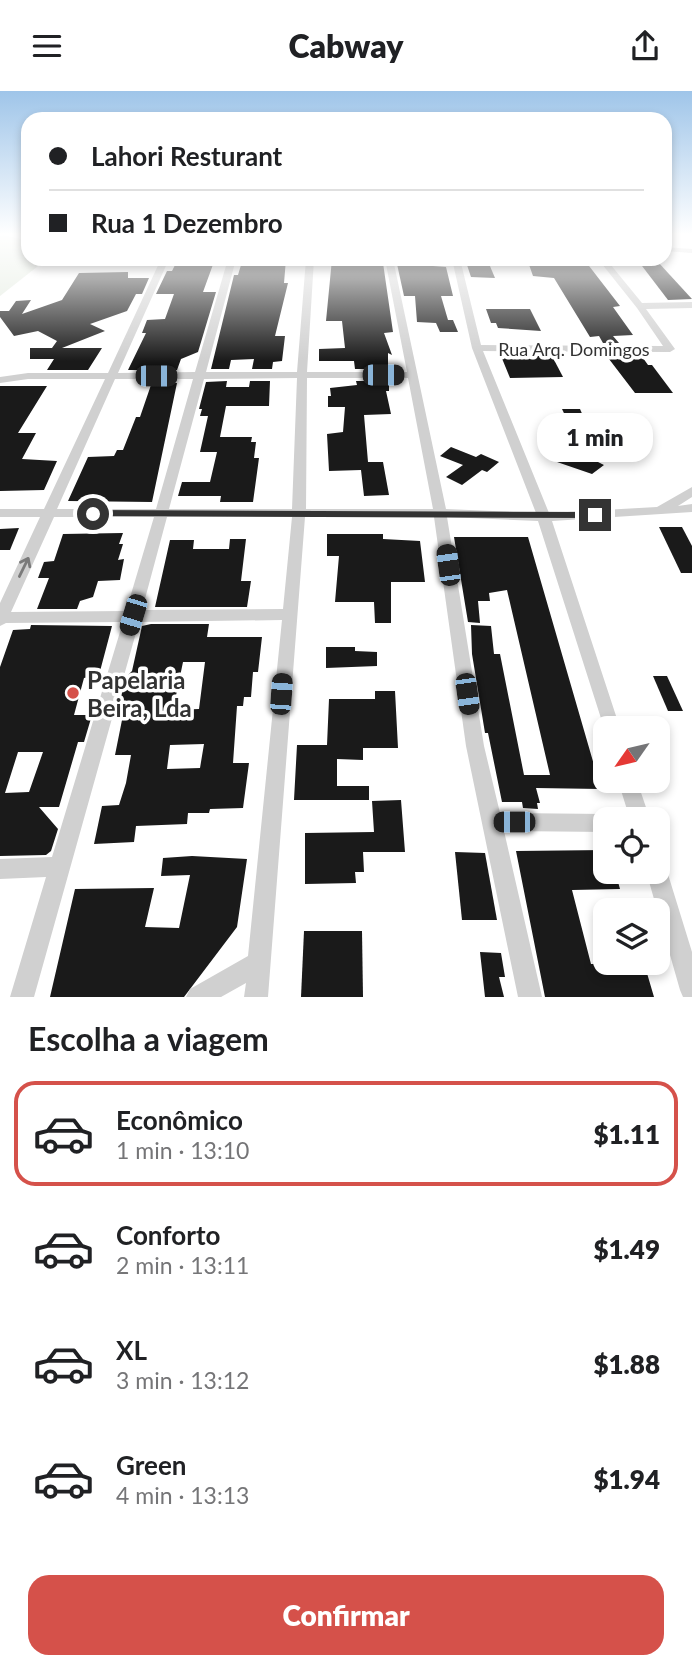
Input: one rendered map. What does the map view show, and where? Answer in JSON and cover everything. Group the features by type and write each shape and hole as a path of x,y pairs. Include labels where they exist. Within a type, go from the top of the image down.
{"street":[{"path":"157,276 0,619 288,614"},
{"path":"22,997 57,867 133,615 227,276"},
{"path":"256,997 299,514 302,375 309,276"},
{"path":"392,276 440,513 475,746 530,997"},
{"path":"460,276 477,348 544,517 607,716"},
{"path":"616,276 640,306 692,305"},
{"name":"Rua Arq. Domingos","path":"477,348 670,349 640,306"},
{"path":"0,380 28,376 410,375"},
{"path":"660,511 692,491"},
{"path":"0,513 440,513 544,517 692,508"},
{"path":"491,822 593,823"},
{"path":"0,869 57,867"},
{"path":"660,884 692,991"},
{"path":"198,997 259,963"}],"shaded area":[{"path":"0,276 25,276 0,296"}],"building":[{"path":"77,276 149,278 142,294 136,294 127,311 90,324 105,331 62,348 102,348 88,370 47,370 54,359 30,359 30,348 52,348 57,341 38,331 14,336 0,317 0,311 9,311 16,301 31,300 22,314 62,300"},
{"path":"164,276 209,276 203,292 216,292 198,352 181,359 177,370 128,370 146,333 142,333 147,320 165,319 174,294 156,294"},
{"path":"234,276 285,276 284,283 288,283 275,336 285,336 282,361 273,362 272,369 252,369 254,359 231,360 229,369 211,369"},
{"path":"330,276 385,276 393,332 384,333 392,355 388,353 388,369 355,369 354,361 319,361 319,349 345,348 342,321 326,321"},
{"path":"400,276 448,276 453,296 441,296 448,320 453,320 458,332 440,332 436,323 417,322 415,296 404,296"},
{"path":"536,276 597,276 620,306 613,307 633,335 613,336 619,343 603,343 599,336 590,337 554,278"},
{"path":"650,276 671,276 692,299 668,300"},
{"path":"486,309 530,309 541,331 498,328 496,323 491,323"},
{"path":"612,354 643,358 648,365 652,365 673,393 635,393 609,359 615,359"},
{"path":"501,356 552,356 563,377 510,378"},
{"path":"227,381 226,387 249,387 250,381 270,381 269,406 226,406 220,437 252,437 251,442 256,442 254,458 259,458 253,502 220,502 221,496 178,496 182,482 210,482 217,452 200,452 208,416 200,416 202,409 199,409 206,382"},
{"path":"356,381 389,381 389,391 386,391 391,414 364,415 368,462 383,462 389,495 364,496 361,470 329,471 327,434 343,432 345,407 328,407 330,388 357,385"},
{"path":"152,382 177,383 152,502 68,501 88,457 114,456 117,450 123,450 136,417 140,417"},
{"path":"0,386 47,386 18,433 36,433 22,459 57,461 44,490 0,491"},
{"path":"562,409 580,409 588,427 570,426"},
{"path":"451,447 476,457 481,454 499,462 487,472 482,470 462,485 446,477 463,465 440,456"},
{"path":"578,447 596,456 592,459 604,465 592,474 557,462"},
{"path":"659,527 682,527 692,546 692,573 681,573"},
{"path":"19,528 10,550 0,550 0,529"},
{"path":"123,533 119,544 123,544 118,560 124,559 120,580 98,581 93,597 80,601 77,609 37,609 49,578 38,578 44,562 54,561 63,534"},
{"path":"327,534 383,534 383,539 420,541 425,582 391,582 391,623 375,623 374,602 335,602 339,556 327,556"},
{"path":"454,537 528,537 593,761 593,789 536,788 540,803 537,803 538,809 523,808 522,802 502,802 488,733 485,733 472,654 471,625 491,626 494,654 500,654 524,775 550,775 507,590 489,593 490,601 478,601 480,623 468,622"},
{"path":"230,539 246,539 241,581 251,581 247,607 155,607 170,540 194,540 193,549 229,549"},
{"path":"209,624 207,637 262,637 258,672 253,672 251,697 244,697 243,706 237,706 233,763 249,763 243,808 188,813 187,824 136,826 134,842 94,844 102,806 119,805 126,783 131,755 115,755 123,715 116,715 126,677 132,671 142,626","holes":["183,662 205,662 199,709 173,710","204,744 200,768 167,769 170,745"]},
{"path":"31,625 112,626 99,675 84,678 74,715 92,715 84,742 78,742 59,807 39,807 58,829 51,851 46,855 0,856 0,667 13,630 30,629","holes":["18,752 43,752 29,792 5,793"]},
{"path":"326,647 355,647 355,651 377,652 377,666 326,668"},
{"path":"653,676 667,676 683,711 668,711"},
{"path":"375,691 395,691 398,748 363,748 363,760 337,759 337,786 369,786 369,800 294,800 297,745 327,745 329,699 375,699"},
{"path":"401,800 405,852 363,852 364,872 355,872 356,883 305,884 305,833 374,832 372,801"},
{"path":"593,850 593,884 619,884 620,889 572,890 593,964 593,975 648,975 654,997 545,997 516,851"},
{"path":"455,852 485,853 497,920 462,920"},
{"path":"192,856 247,859 237,927 184,997 50,997 75,889 154,888 145,927 179,928 190,875 161,876 163,858"},
{"path":"304,931 362,931 363,997 301,997"},
{"path":"480,952 501,953 505,977 499,977 504,997 485,997"}],"place":[{"name":"Papelaria Beira, Lda","path":"73,693"}],"route":[{"path":"93,514 440,513 544,517 595,515"}]}
